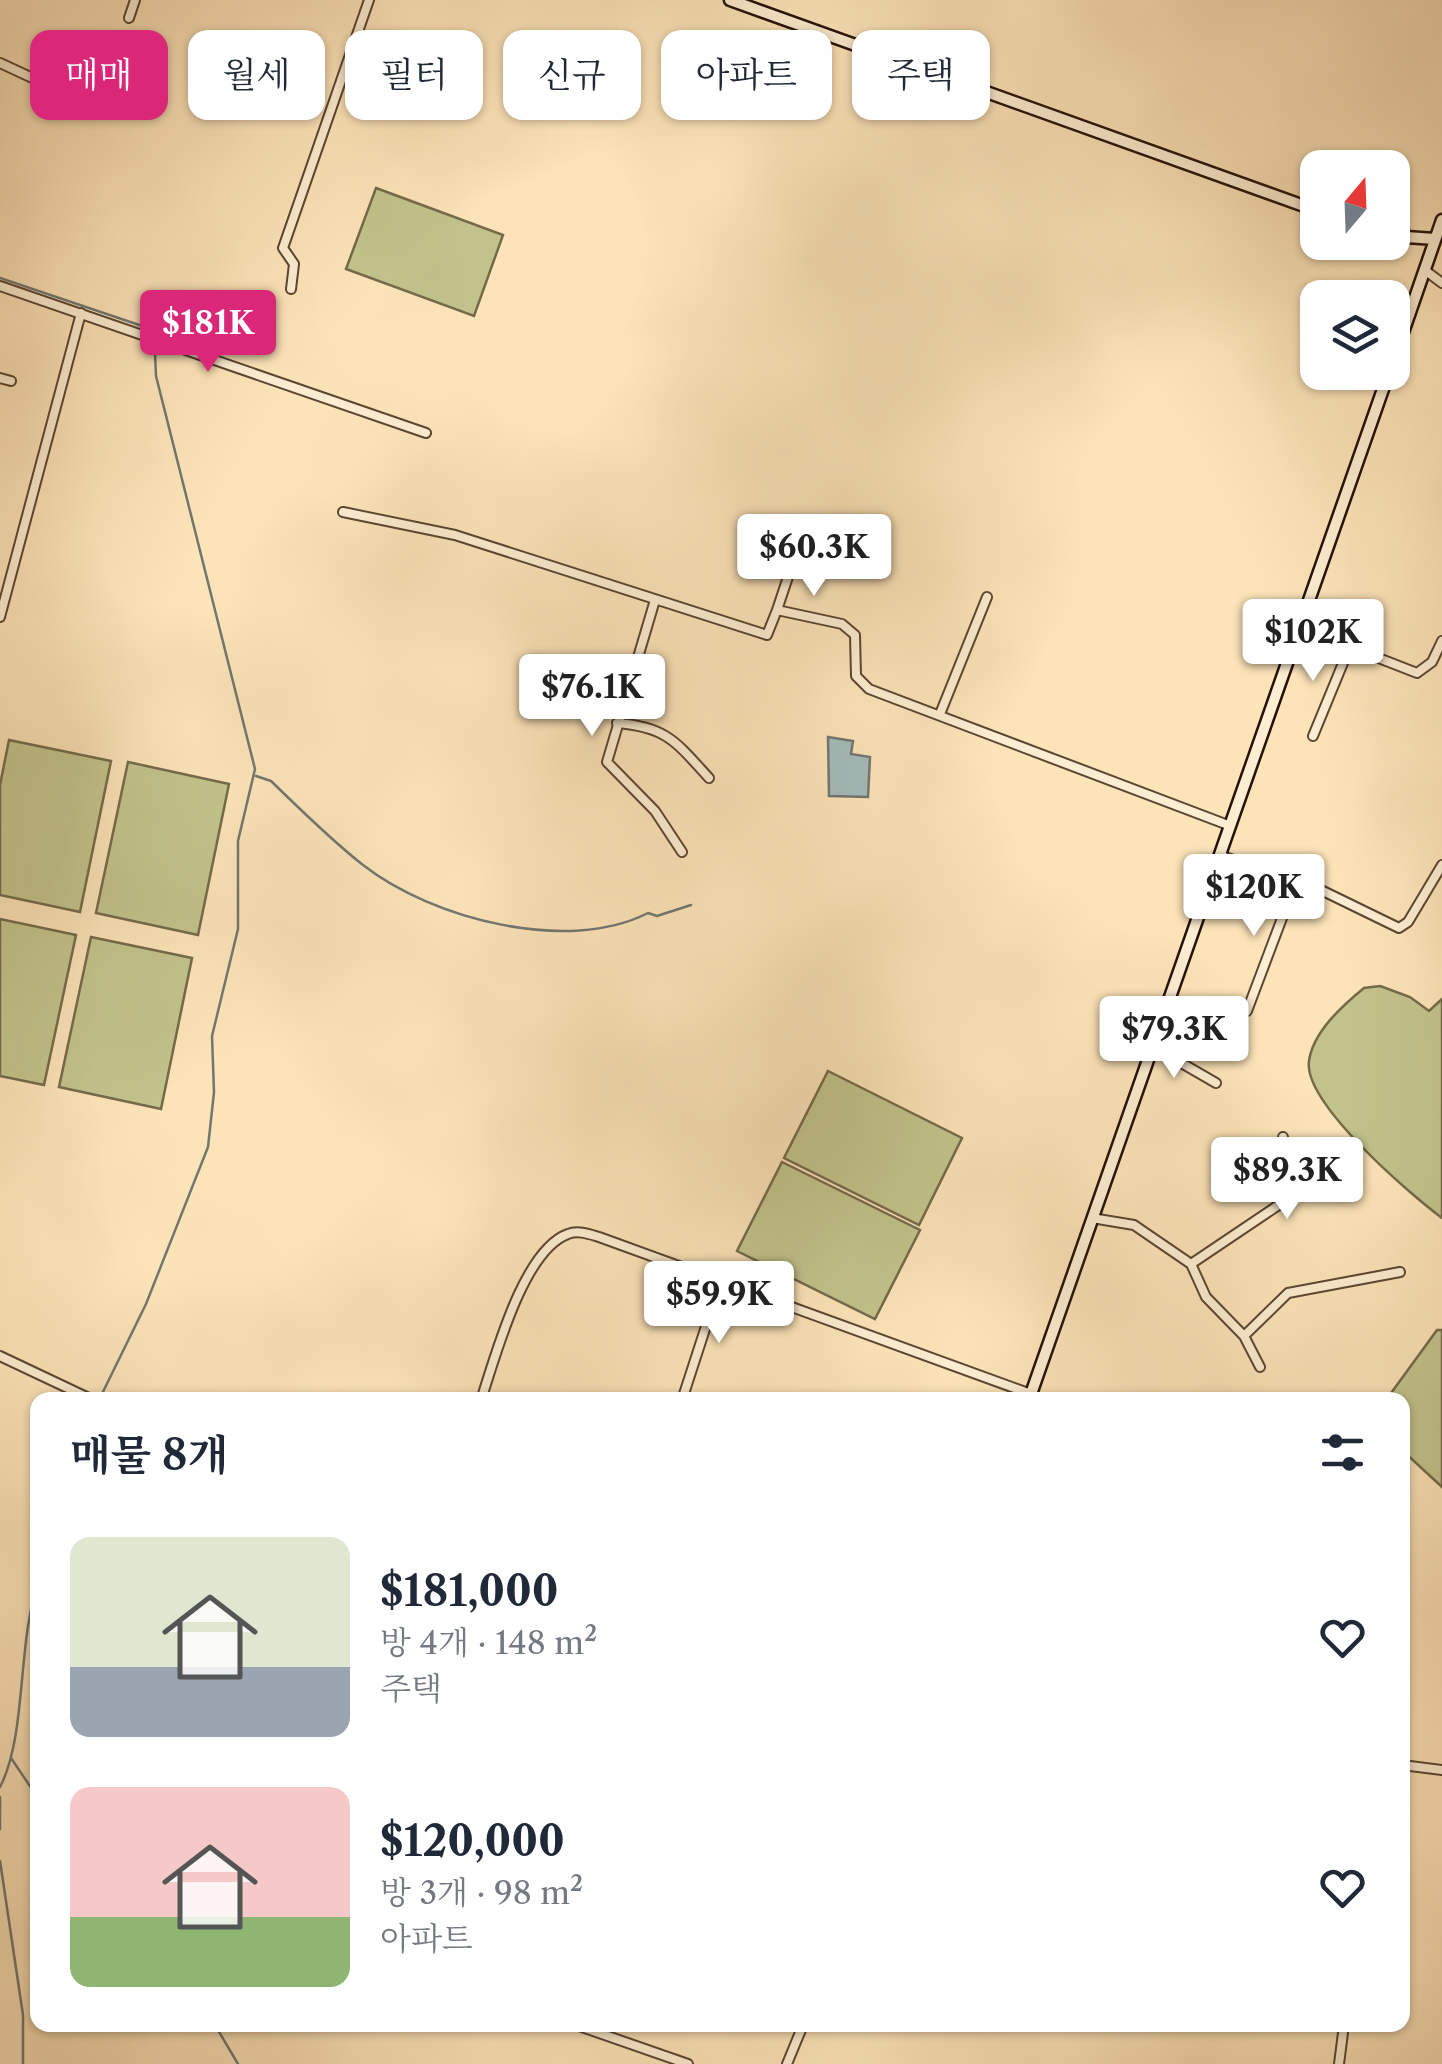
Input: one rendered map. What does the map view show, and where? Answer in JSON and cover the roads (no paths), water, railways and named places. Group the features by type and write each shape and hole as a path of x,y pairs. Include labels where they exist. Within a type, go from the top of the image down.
{"street":[{"path":"129,18 136,0"},
{"path":"291,289 294,264 283,248 369,0"},
{"path":"730,0 1300,206"},
{"path":"0,63 30,77"},
{"path":"1410,315 1442,220"},
{"path":"1410,237 1439,238"},
{"path":"1426,271 1442,284"},
{"path":"0,286 426,432"},
{"path":"0,618 64,362 81,313"},
{"path":"0,378 11,380"},
{"path":"1030,1392 1383,390"},
{"path":"343,512 456,535 767,635 791,568"},
{"path":"940,714 986,597"},
{"path":"655,600 607,758 609,767 655,811 682,852"},
{"path":"777,610 850,629 856,642 854,668 860,683 1228,826"},
{"path":"1299,627 1417,673 1432,662 1442,641"},
{"path":"1313,736 1350,646"},
{"path":"617,723 650,726 676,742 709,778"},
{"path":"1218,854 1296,881 1399,928 1408,922 1442,865"},
{"path":"1246,1011 1296,881"},
{"path":"1152,1046 1216,1083"},
{"path":"1191,1264 1292,1196 1283,1137"},
{"path":"1092,1218 1134,1225 1191,1264 1206,1297 1244,1336 1260,1367"},
{"path":"484,1392 531,1270 562,1236 582,1232 720,1280 1012,1392"},
{"path":"1244,1336 1288,1293 1400,1272"},
{"path":"685,1392 720,1280"},
{"path":"0,1356 76,1392"},
{"path":"1410,1766 1442,1770"},
{"path":"596,2032 688,2064"},
{"path":"788,2064 800,2032"},
{"path":"1339,2064 1343,2032"}],"water":[{"path":"828,737 853,741 851,754 870,757 868,797 829,796"}],"waterway":[{"path":"0,278 154,330"},
{"path":"103,1392 146,1304 208,1147 214,1092 212,1036 238,929 238,841 255,769 156,376 155,353"},
{"path":"256,776 271,781 363,865 425,901 462,915 501,925 579,930 616,925 648,913 657,916 691,905"},
{"path":"0,1787 14,1742 30,1614"},
{"path":"11,1758 30,1786"},
{"path":"0,1797 0,1829"},
{"path":"0,1861 23,2015 23,2064"},
{"path":"219,2032 238,2064"}]}
